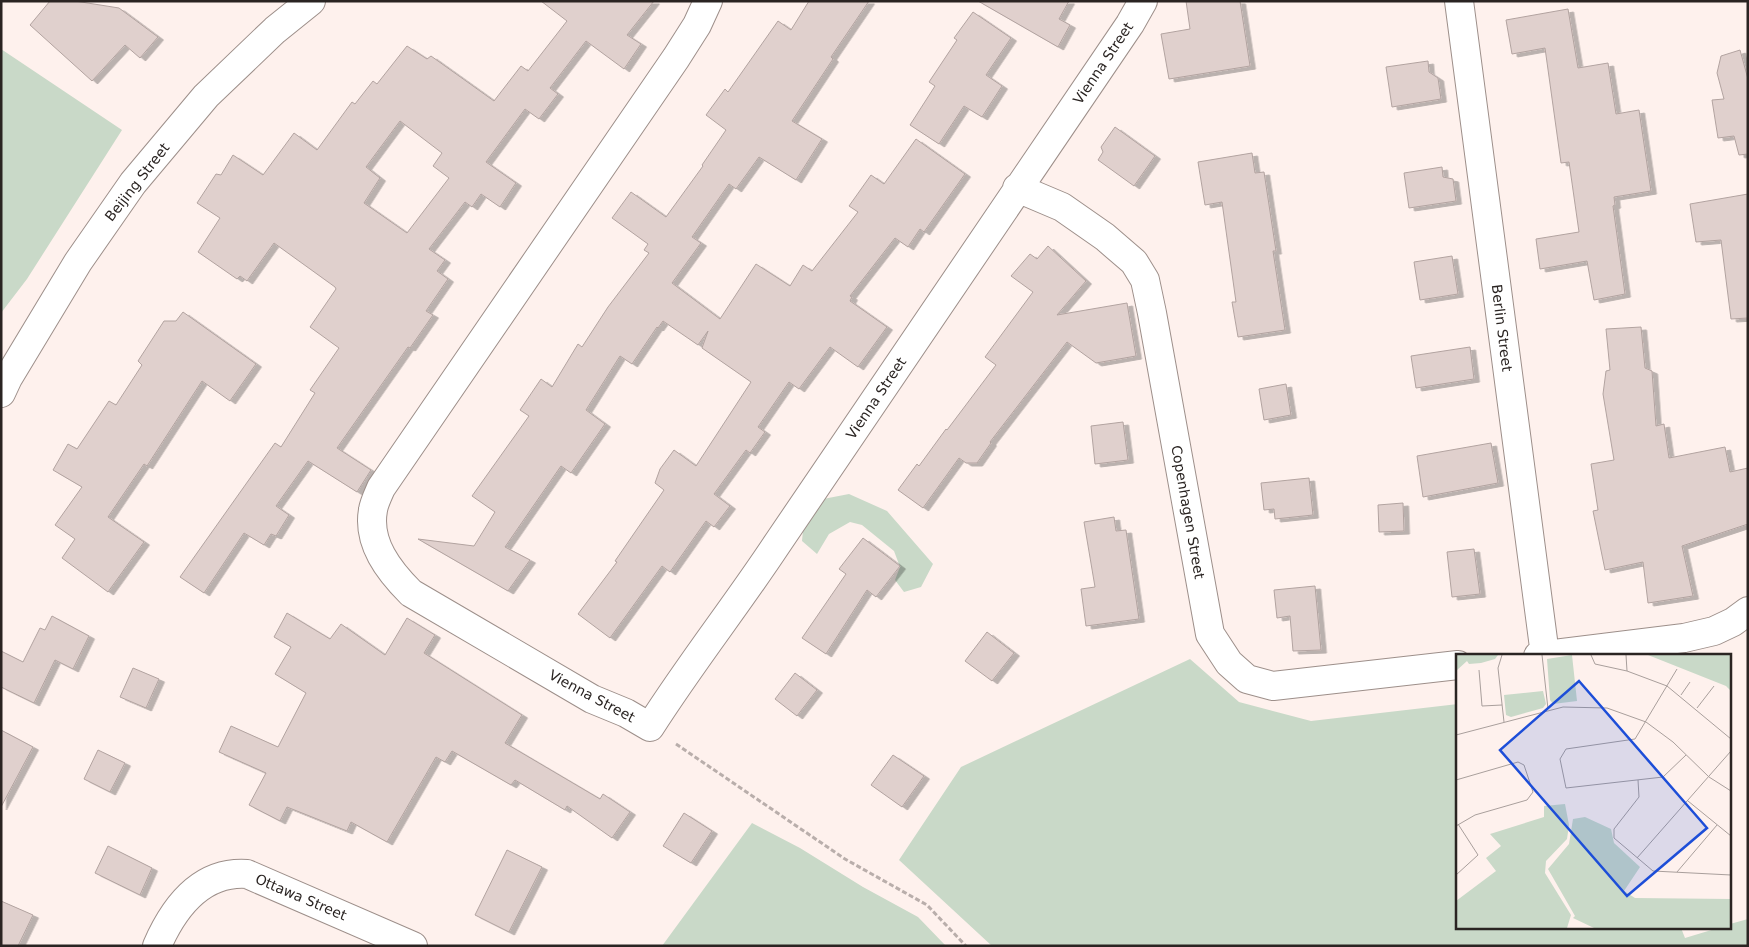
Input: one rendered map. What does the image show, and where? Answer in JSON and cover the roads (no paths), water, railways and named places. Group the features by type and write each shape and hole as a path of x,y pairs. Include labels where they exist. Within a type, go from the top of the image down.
{"street":[{"name":"Beijing Street","path":"4,382 78,262 133,183 206,96 275,30 311,1"},
{"name":"Vienna Street","path":"708,1 697,25 676,58 381,488 373,509 372,530 378,548 386,564 397,579 411,592 592,699 626,713 650,727 759,571 1130,24 1143,1"},
{"name":"Berlin Street","path":"1459,1 1542,654"},
{"name":"Copenhagen Street","path":"1017,188 1062,207 1105,237 1134,262 1144,280 1156,333 1210,634 1229,663 1247,679 1274,686 1456,665"},
{"path":"1550,654 1684,638 1714,632 1748,612"},
{"name":"Ottawa Street","path":"157,946 162,934 188,896 218,876 234,873 247,874 414,946"}]}
